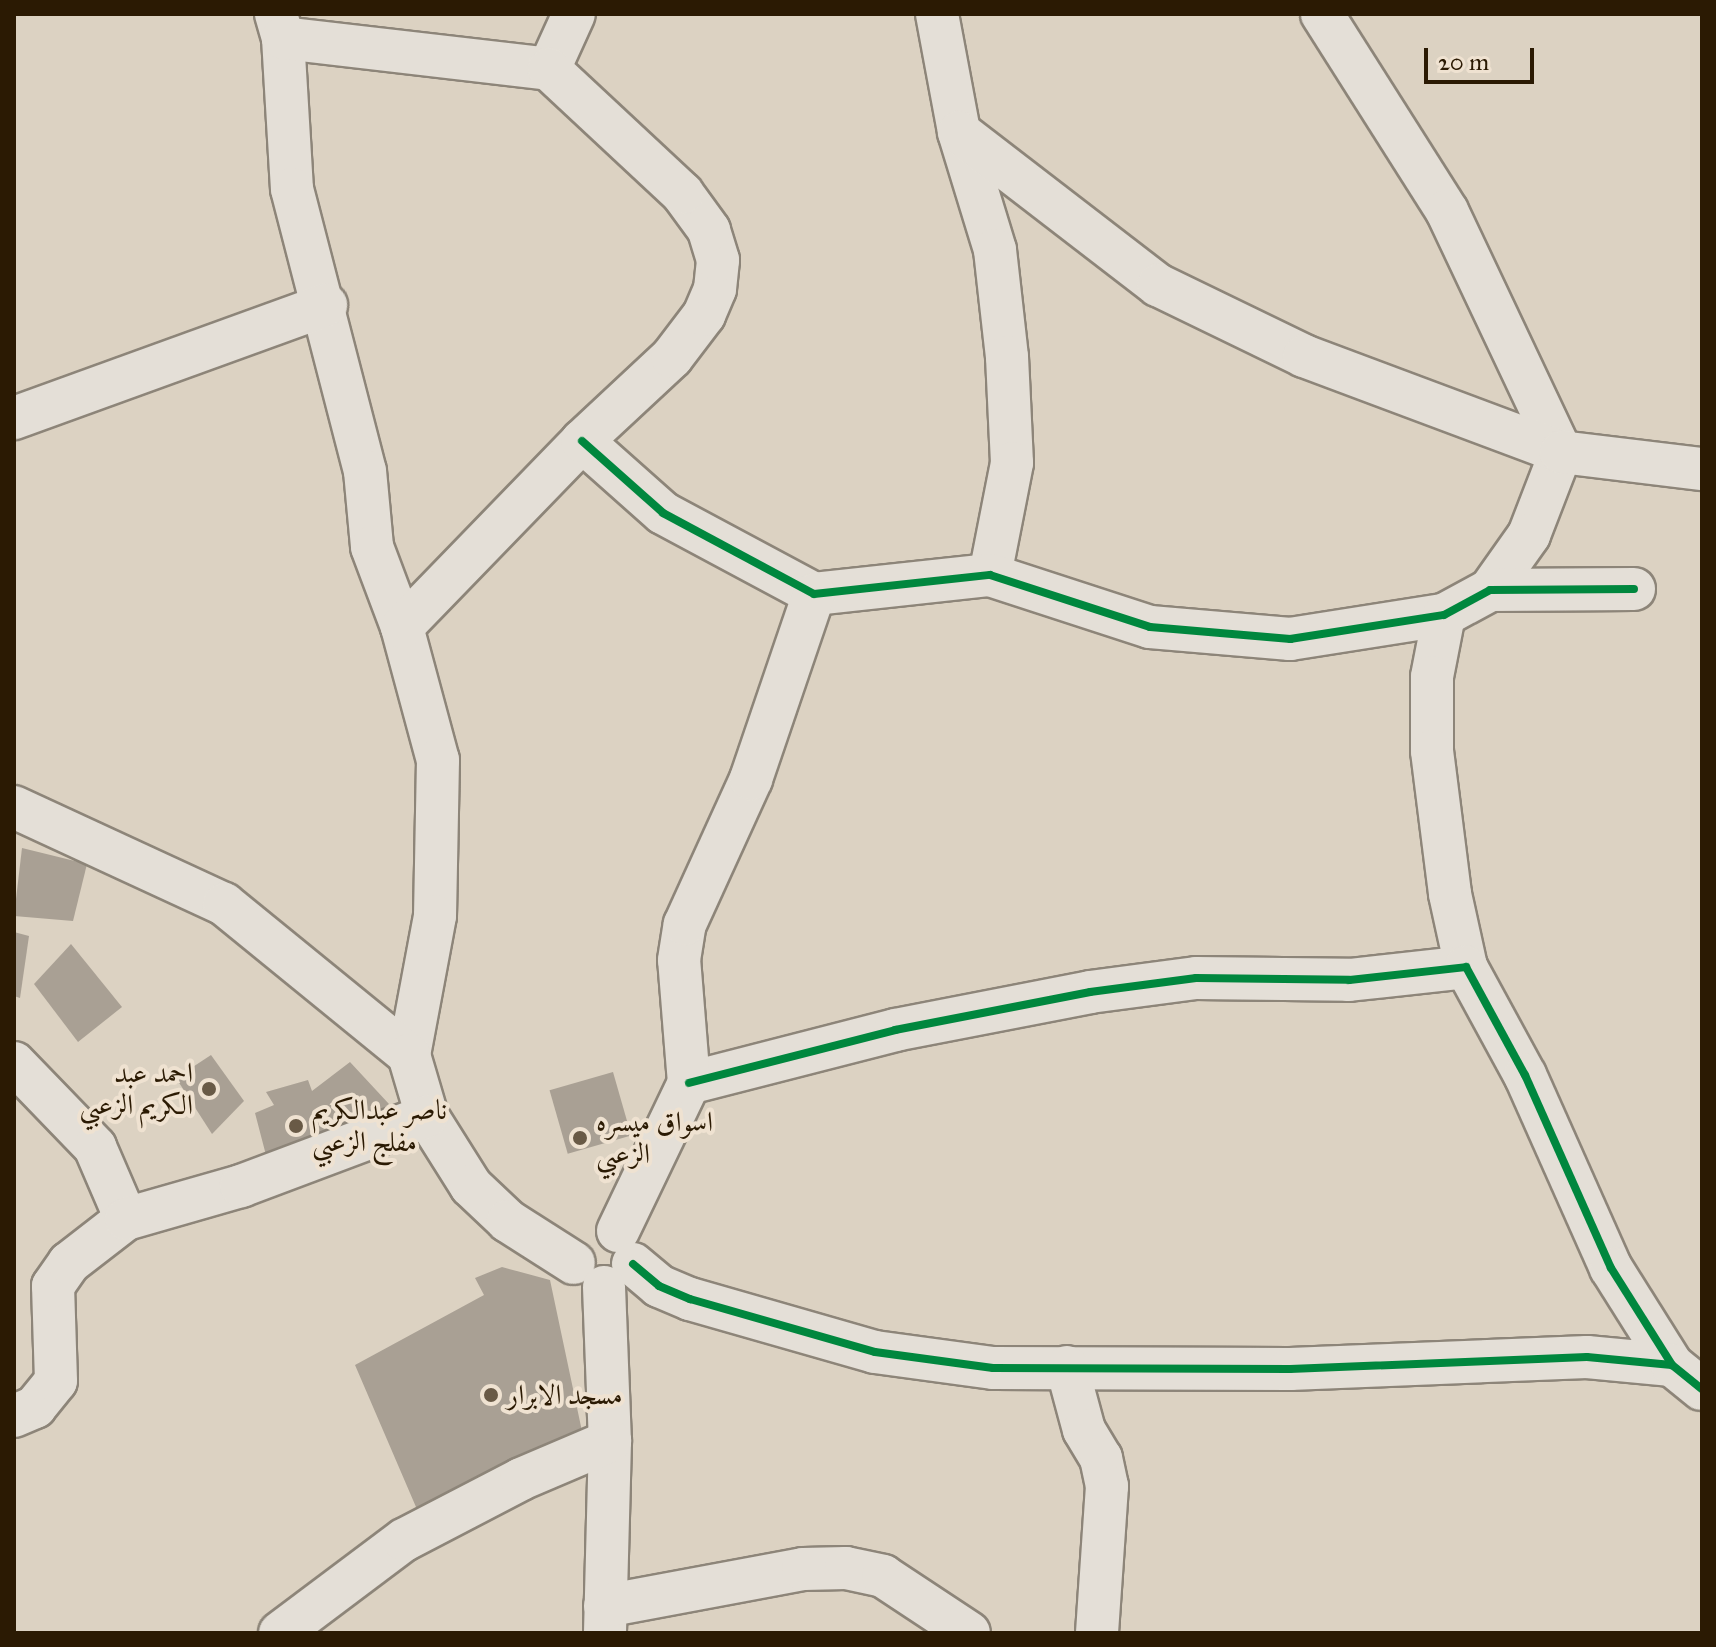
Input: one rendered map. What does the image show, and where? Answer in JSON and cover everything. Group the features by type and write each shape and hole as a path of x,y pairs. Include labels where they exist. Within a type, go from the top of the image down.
{"street":[{"path":"549,69 574,14"},
{"path":"937,14 959,132 995,250 1013,422 1009,488 990,575"},
{"path":"582,441 663,513 814,594 990,575 1150,627 1290,639 1444,615 1490,590 1529,535 1561,452 1447,211 1322,14"},
{"path":"402,627 582,441 672,357 704,315 718,260 709,230 682,193 549,69 280,26 292,189 326,305 365,471 372,547 402,627 438,760 440,819 435,916 409,1055 427,1116 471,1186 508,1221 690,1299 875,1352 993,1368 1290,1369 1526,1356 1687,1377"},
{"path":"959,132 1158,285 1206,312 1304,356 1561,452 1702,469"},
{"path":"14,418 326,305"},
{"path":"1490,590 1634,589"},
{"path":"814,594 751,779 685,924 679,960 689,1083 607,1261 610,1441 605,1620 803,1569 846,1568 883,1576 969,1633"},
{"path":"1444,615 1432,677 1432,751 1450,894 1466,967 1525,1075 1611,1268 1687,1377"},
{"path":"14,807 224,904 409,1055"},
{"path":"689,1083 895,1030 1090,992 1196,978 1349,980 1466,967"},
{"path":"14,1063 95,1147 126,1219"},
{"path":"14,1416 35,1407 56,1381 53,1286 69,1263 126,1219 241,1186 427,1116"},
{"path":"1067,1367 1107,1486 1097,1633"},
{"path":"280,1633 404,1540 521,1479 610,1441"}],"building":[{"path":"22,848 87,864 73,921 14,916"},
{"path":"14,932 29,936 20,998 14,996"},
{"path":"71,944 122,1007 78,1042 34,984"},
{"name":"احمد عبد الكريم الزعبي","path":"211,1055 244,1101 212,1134 176,1078"},
{"path":"350,1062 389,1104 341,1139 267,1159 255,1113 274,1105 266,1092 308,1080 312,1091"},
{"path":"613,1072 631,1135 568,1154 550,1090"},
{"name":"مسجد الابرار","path":"502,1267 550,1280 583,1436 419,1514 355,1365 484,1295 475,1278"}],"cycle path":[{"path":"582,441 663,513 814,594 990,575 1150,627 1290,639 1444,615 1490,590 1634,589"},
{"path":"689,1083 895,1030 1090,992 1196,978 1349,980 1466,967 1525,1075 1611,1268 1672,1365"},
{"path":"633,1264 659,1286 690,1299 875,1352 993,1368 1290,1369 1587,1357 1672,1365 1702,1389"}],"place":[{"name":"احمد عبد الكريم الزعبي","path":"209,1089"},
{"name":"ناصر عبدالكريم مفلج الزعبي","path":"296,1126"},
{"name":"اسواق ميسره الزعبي","path":"580,1138"},
{"name":"مسجد الابرار","path":"491,1395"}]}
